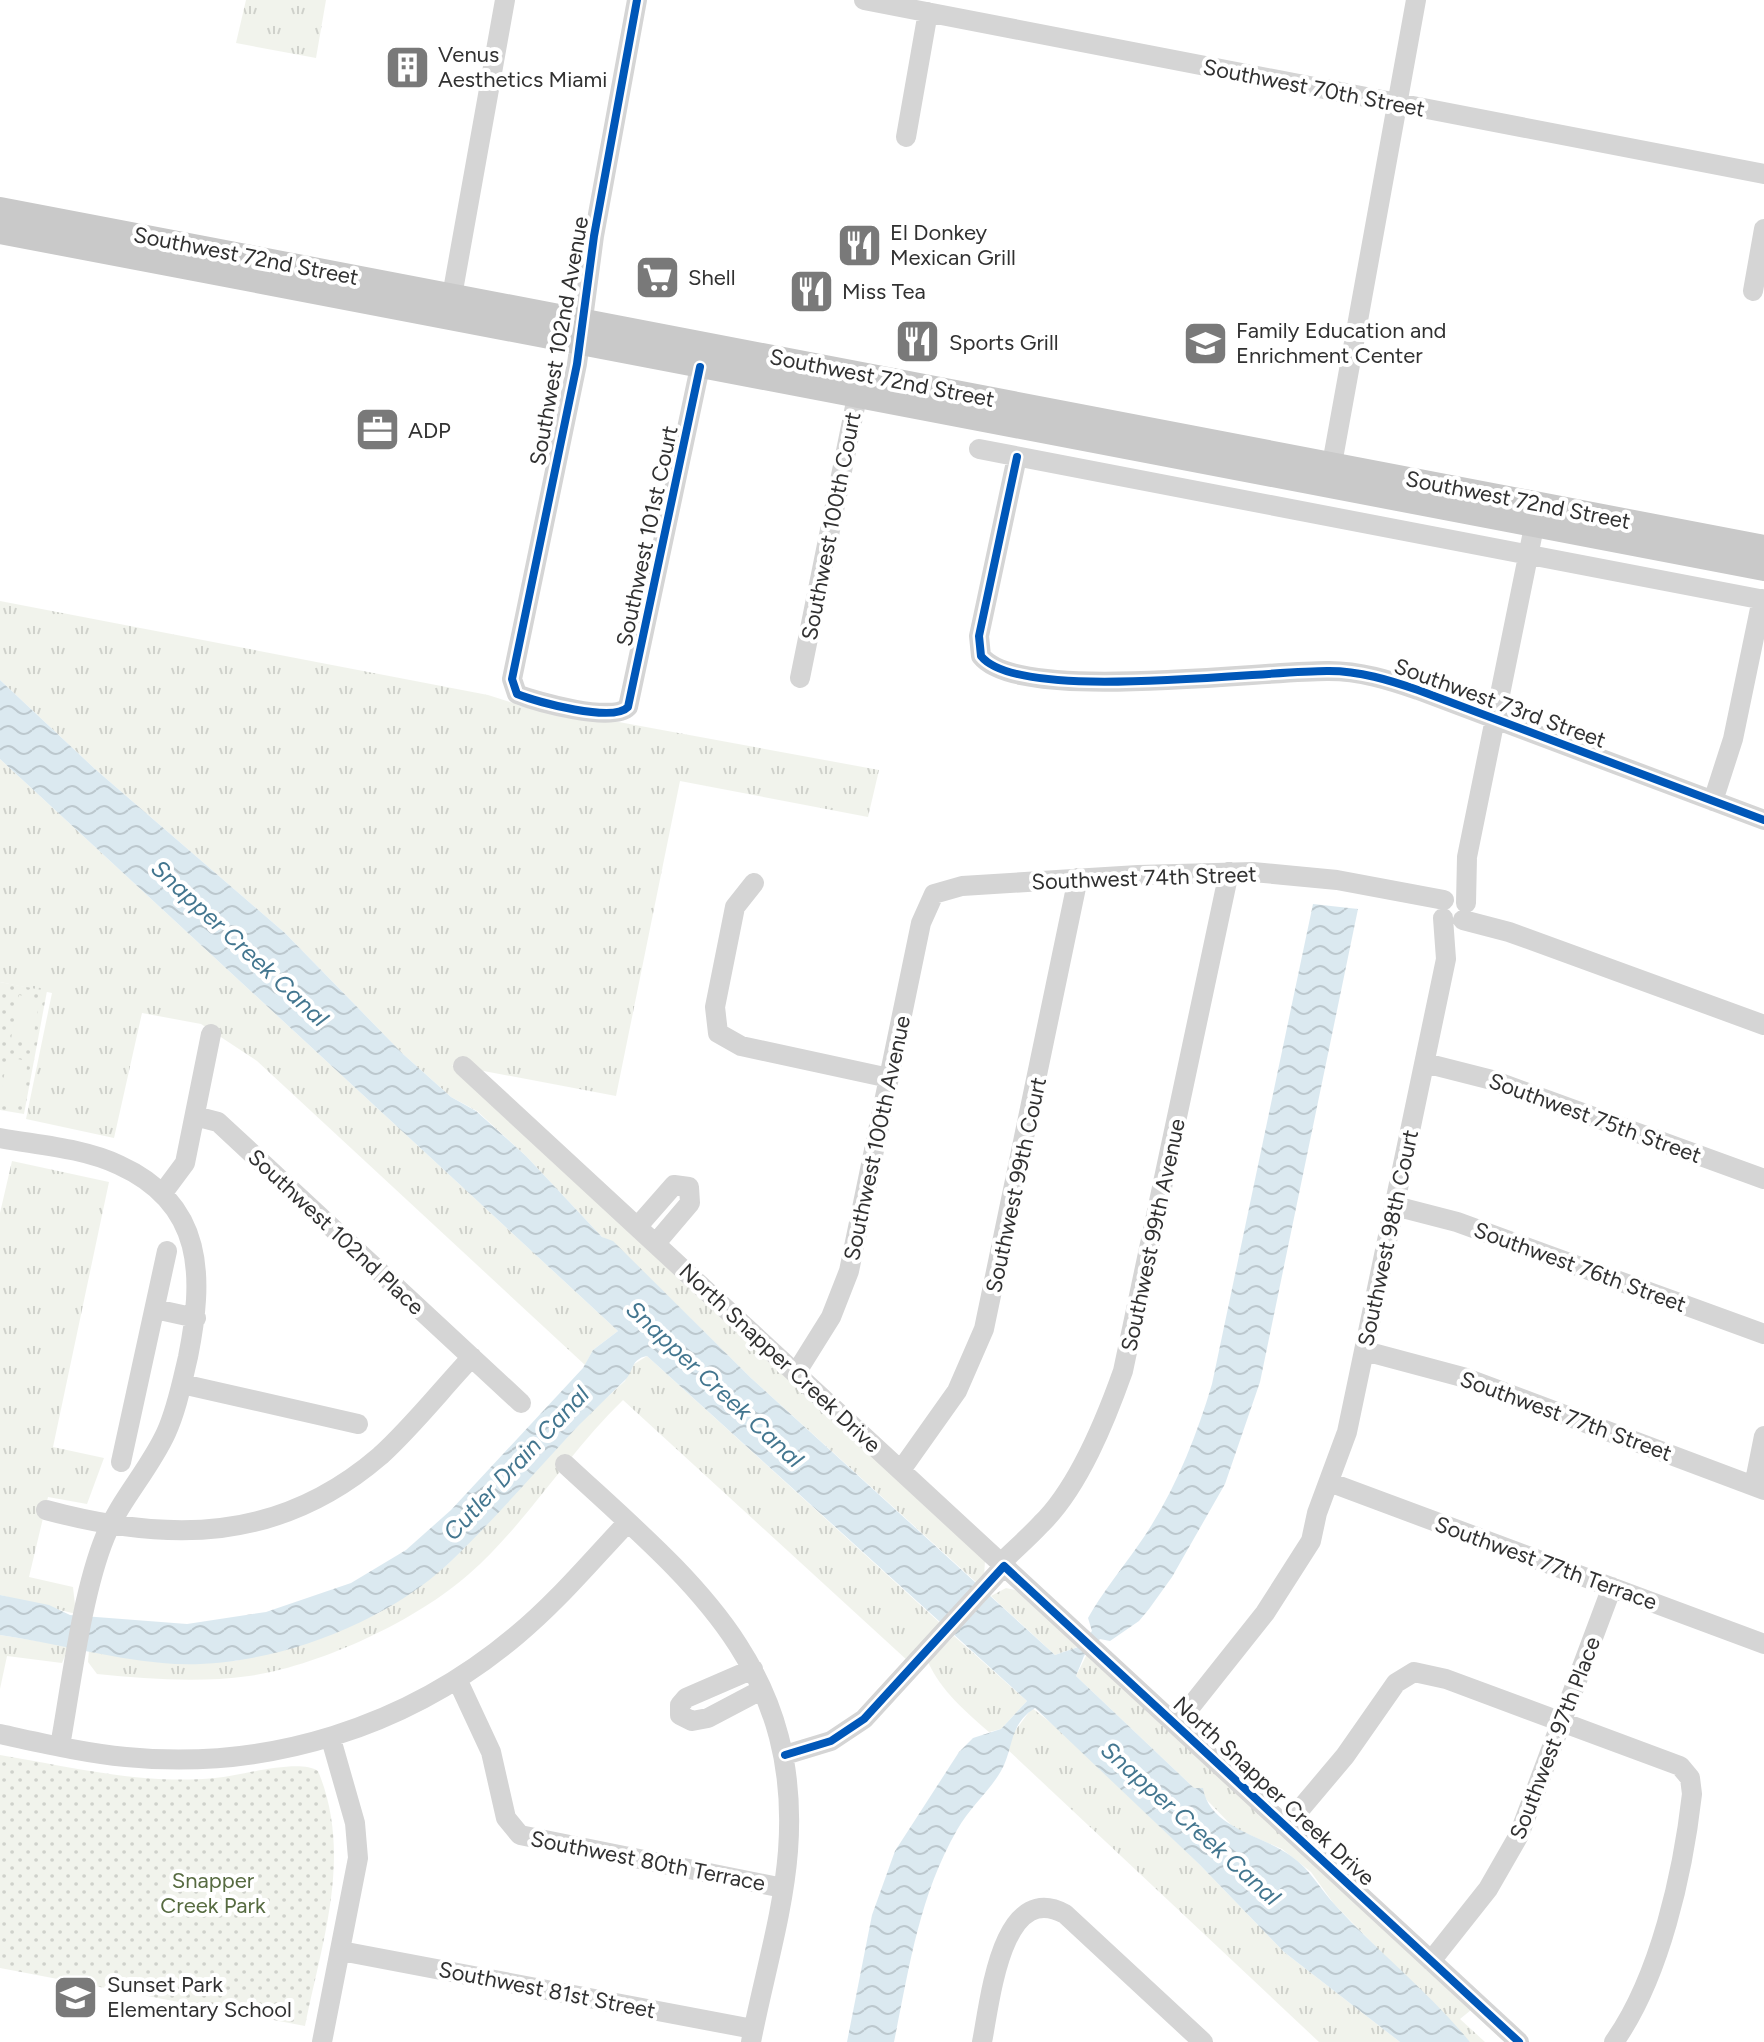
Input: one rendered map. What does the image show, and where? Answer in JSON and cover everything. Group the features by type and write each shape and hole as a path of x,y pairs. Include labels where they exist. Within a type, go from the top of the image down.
{"main road":[{"name":"Southwest 72nd Street","path":"0,209 33,227 220,274 581,332 1150,439 1536,516 1764,569"},
{"name":"Southwest 72nd Street","path":"0,232 33,227 264,259 452,296 700,367 859,385"},
{"path":"220,274 229,267 264,259"},
{"name":"Southwest 72nd Street","path":"1536,516 1764,547"}],"street":[{"path":"452,296 505,0"},
{"name":"Southwest 102nd Avenue","path":"625,711 604,714 546,702 517,694 512,687 581,332 637,0"},
{"name":"Southwest 70th Street","path":"864,0 1764,174"},
{"path":"1330,475 1416,0"},
{"path":"906,137 928,12"},
{"path":"1753,291 1764,229"},
{"name":"Southwest 101st Court","path":"625,711 633,692 700,367"},
{"name":"Southwest 100th Court","path":"800,678 859,385"},
{"path":"979,449 1763,599 1736,725 1713,801"},
{"name":"Southwest 73rd Street","path":"1017,457 979,636 981,656 991,666 1007,673 1125,682 1293,671 1359,674 1401,684 1764,820"},
{"name":"Southwest 98th Court","path":"1176,1725 1265,1613 1281,1583 1309,1547 1317,1513 1347,1432 1536,516"},
{"name":"Southwest 74th Street","path":"934,894 962,886 1078,878 1229,872 1323,878 1454,910 1764,1025"},
{"name":"Southwest 99th Avenue","path":"785,1755 831,1741 854,1728 944,1634 1027,1536 1043,1523 1080,1466 1106,1415 1123,1371 1229,872"},
{"name":"Southwest 99th Court","path":"901,1470 951,1399 984,1329 1078,878"},
{"path":"754,883 735,907 715,1007 716,1028 721,1038 741,1046 889,1078"},
{"name":"Southwest 100th Avenue","path":"796,1373 831,1317 845,1285 923,914 934,894"},
{"path":"162,1194 182,1170 211,1034"},
{"name":"Southwest 75th Street","path":"1425,1063 1492,1080 1764,1179"},
{"name":"North Snapper Creek Drive","path":"463,1066 1519,2042"},
{"name":"Southwest 102nd Place","path":"195,1116 218,1122 521,1403"},
{"path":"0,1138 113,1162 162,1194 184,1227 195,1254 199,1290 182,1384 161,1442 110,1526 97,1559 60,1746"},
{"path":"638,1226 674,1185 689,1187 690,1203 656,1243"},
{"name":"Southwest 76th Street","path":"1395,1206 1457,1222 1764,1334"},
{"path":"121,1462 167,1251"},
{"path":"155,1309 196,1318"},
{"name":"Southwest 77th Street","path":"1365,1351 1466,1378 1759,1488"},
{"path":"46,1510 110,1526 162,1532 200,1532 261,1521 309,1503 351,1479 382,1454 472,1357"},
{"path":"182,1384 358,1424"},
{"path":"130,1423 161,1442"},
{"path":"1759,1488 1764,1436"},
{"path":"565,1464 705,1598 735,1636 753,1669 785,1755 789,1834 783,1888 752,2036"},
{"name":"Southwest 77th Terrace","path":"1329,1482 1764,1644"},
{"path":"0,1734 125,1757 191,1759 247,1755 331,1739 395,1713 457,1679 519,1634 628,1522"},
{"name":"Southwest 97th Place","path":"1431,1961 1503,1866 1532,1807 1612,1587"},
{"path":"753,1669 686,1698 680,1705 680,1715 692,1721 708,1718 761,1690"},
{"path":"1286,1826 1345,1756 1396,1683 1418,1672 1672,1762 1684,1770 1691,1782 1690,1810 1657,1953 1642,1993 1614,2042"},
{"name":"Southwest 80th Terrace","path":"457,1679 486,1737 498,1775 503,1809 515,1831 547,1843 783,1888"},
{"path":"322,2042 354,1888 358,1847 355,1823 331,1739"},
{"path":"982,2042 997,1966 1012,1930 1023,1914 1045,1907 1065,1914 1203,2042"},
{"name":"Southwest 81st Street","path":"341,1951 752,2036"}],"green space":[{"path":"246,0 326,0 316,58 236,43"},
{"path":"0,601 488,695 510,702 879,770 868,817 680,781 616,1096 452,1065 985,1561 984,1577 977,1583 751,1378 617,1246 602,1237 526,1156 477,1111 451,1097 403,1054 285,933 95,769 0,680"},
{"path":"0,759 618,1331 593,1350 585,1365 257,1061 201,1024 142,1013 114,1138 26,1119 52,993 0,982"},
{"path":"0,982 47,991 24,1114 0,1110"},
{"path":"19,995 40,999 32,1043 11,1039"},
{"path":"7,1057 28,1061 20,1105 0,1101"},
{"path":"12,1161 109,1182 53,1447 104,1458 87,1504 48,1497 29,1577 73,1587 76,1614 0,1595 0,1213"},
{"path":"647,1356 940,1623 908,1661 623,1400 583,1443 510,1533 469,1574 422,1608 365,1639 276,1671 230,1678 173,1680 97,1674 88,1662 89,1650 164,1663 235,1661 321,1638 379,1613 448,1564 590,1413 625,1381 631,1366"},
{"path":"1006,1588 1019,1591 1077,1647 1055,1655 991,1596"},
{"path":"0,1635 69,1646 62,1663 7,1656 0,1689"},
{"path":"954,1636 1027,1701 1001,1729 989,1732 971,1716 947,1692 928,1662"},
{"path":"1087,1654 1471,2010 1460,2019 1485,2042 1470,2042 1334,1904 1311,1872 1282,1849 1234,1828 1203,1796 1204,1791 1194,1788 1076,1676"},
{"path":"1032,1708 1060,1730 1200,1865 1284,1952 1400,2042 1319,2042 1007,1749 1009,1739"},
{"name":"Snapper Creek Park","path":"0,1755 107,1774 161,1779 215,1778 297,1766 318,1771 328,1803 334,1866 326,1930 305,2026 0,1968"}],"water":[{"path":"0,680 95,769 285,933 403,1054 451,1097 476,1111 526,1156 602,1237 613,1241 751,1378 1055,1655 1078,1647 1092,1631 1088,1618 1150,1528 1190,1448 1212,1384 1313,904 1358,909 1260,1382 1225,1484 1172,1577 1149,1609 1139,1621 1110,1641 1100,1639 1084,1656 1076,1676 1194,1788 1203,1788 1207,1802 1215,1813 1298,1861 1330,1900 1470,2042 1400,2042 1284,1952 1200,1865 1035,1708 1020,1722 1001,1771 962,1822 933,1881 917,1933 894,2042 847,2042 872,1915 895,1851 959,1752 973,1738 1001,1729 1027,1701 647,1356 635,1363 628,1377 448,1564 420,1587 352,1626 276,1653 199,1664 142,1661 0,1635 0,1595 49,1605 70,1615 187,1624 266,1612 351,1583 406,1550 451,1510 583,1368 593,1350 618,1331 0,759"}],"cycle path":[{"path":"637,0 594,236 577,364 512,679 517,694 592,712 607,713 628,707 700,367"},
{"path":"1017,457 979,636 981,656 1004,670 1042,678 1090,682 1329,671 1363,674 1418,690 1764,820"},
{"path":"785,1755 831,1741 864,1719 1004,1566 1519,2042"}],"place":[{"name":"Venus Aesthetics Miami","path":"407,67"},
{"name":"El Donkey Mexican Grill","path":"859,245"},
{"name":"Shell","path":"657,277"},
{"name":"Miss Tea","path":"811,291"},
{"name":"Sports Grill","path":"918,342"},
{"name":"Family Education and Enrichment Center","path":"1205,343"},
{"name":"ADP","path":"377,430"},
{"name":"Sunset Park Elementary School","path":"76,1997"}],"water label":[{"name":"Snapper Creek Canal","path":"240,943"},
{"name":"Snapper Creek Canal","path":"715,1384"},
{"name":"Cutler Drain Canal","path":"516,1463"},
{"name":"Snapper Creek Canal","path":"1191,1823"}]}
